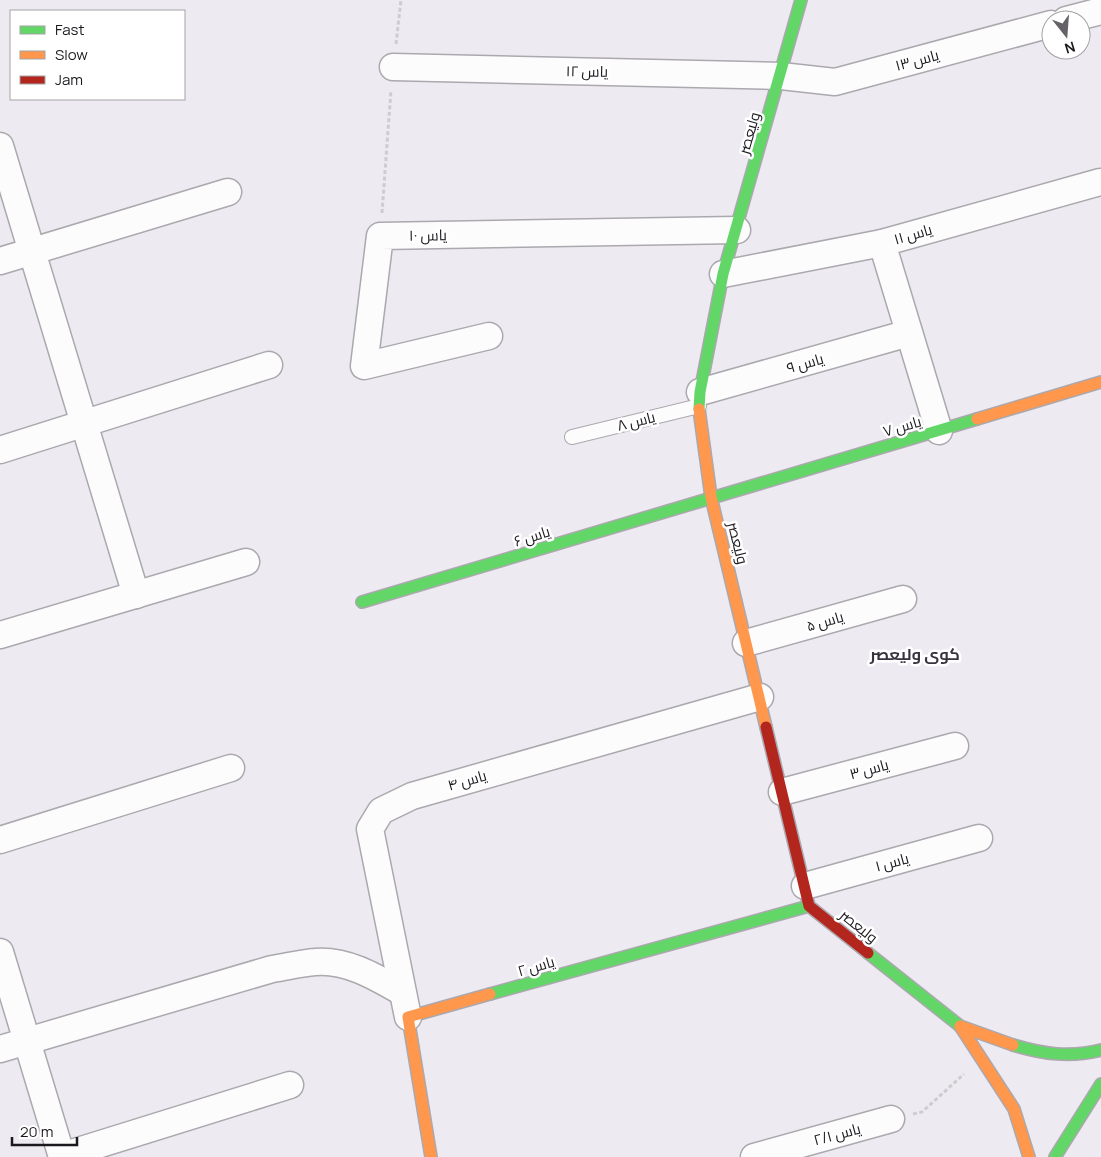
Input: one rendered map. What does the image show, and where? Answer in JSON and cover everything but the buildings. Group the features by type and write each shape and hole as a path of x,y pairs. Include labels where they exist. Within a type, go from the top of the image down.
{"street":[{"name":"ولیعصر","path":"801,0 781,76 723,274 700,399 711,497 807,896 960,1026 1014,1109 1029,1157"},
{"name":"یاس ۱۳","path":"781,76 835,82 1041,27"},
{"name":"یاس ۱۲","path":"393,66 781,76"},
{"path":"0,146 136,594"},
{"name":"یاس ۱۱","path":"723,274 882,243 1100,182"},
{"path":"0,261 228,192"},
{"name":"یاس ۱۰","path":"380,236 737,230"},
{"path":"380,236 364,366 490,336"},
{"path":"882,243 939,431"},
{"name":"یاس ۹","path":"700,399 909,333"},
{"path":"0,450 269,365"},
{"name":"یاس ۷","path":"711,497 1101,382"},
{"name":"یاس ۶","path":"362,602 711,497"},
{"path":"0,635 246,562"},
{"name":"یاس ۵","path":"746,643 903,599"},
{"name":"یاس ۴","path":"405,1005 370,829 381,811 412,796 760,696"},
{"name":"یاس ۳","path":"782,792 955,746"},
{"path":"0,840 231,768"},
{"name":"یاس ۱","path":"807,896 979,838"},
{"name":"یاس ۲","path":"405,1005 807,896"},
{"path":"0,952 62,1157 290,1086"},
{"path":"0,1049 272,969 316,961 335,963 368,972 405,1005 431,1157"},
{"name":"ولیعصر","path":"960,1026 1012,1046 1050,1054 1088,1055 1101,1050"},
{"path":"1055,1157 1101,1084"},
{"name":"یاس ۲/۱","path":"754,1157 891,1120"}],"lane":[{"name":"یاس ۸","path":"572,436 700,399"}],"path":[{"path":"380,236 393,66 401,0"},
{"path":"891,1120 922,1112 981,1058"}],"traffic: fast":[{"path":"699,409 700,392 723,274 801,0"},
{"path":"362,602 977,419"},
{"path":"490,994 809,906"},
{"path":"868,953 960,1026"},
{"path":"1013,1045 1057,1054 1078,1054 1101,1050"},
{"path":"1055,1157 1101,1084"}],"traffic: slow":[{"path":"977,419 1101,382"},
{"path":"699,409 711,497 766,727"},
{"path":"431,1157 408,1017 490,994"},
{"path":"1013,1045 960,1026 1014,1109 1029,1157"}],"traffic: jam":[{"path":"766,727 809,906 868,953"}],"district":[{"name":"کوی ولیعصر","path":"915,654"}]}
